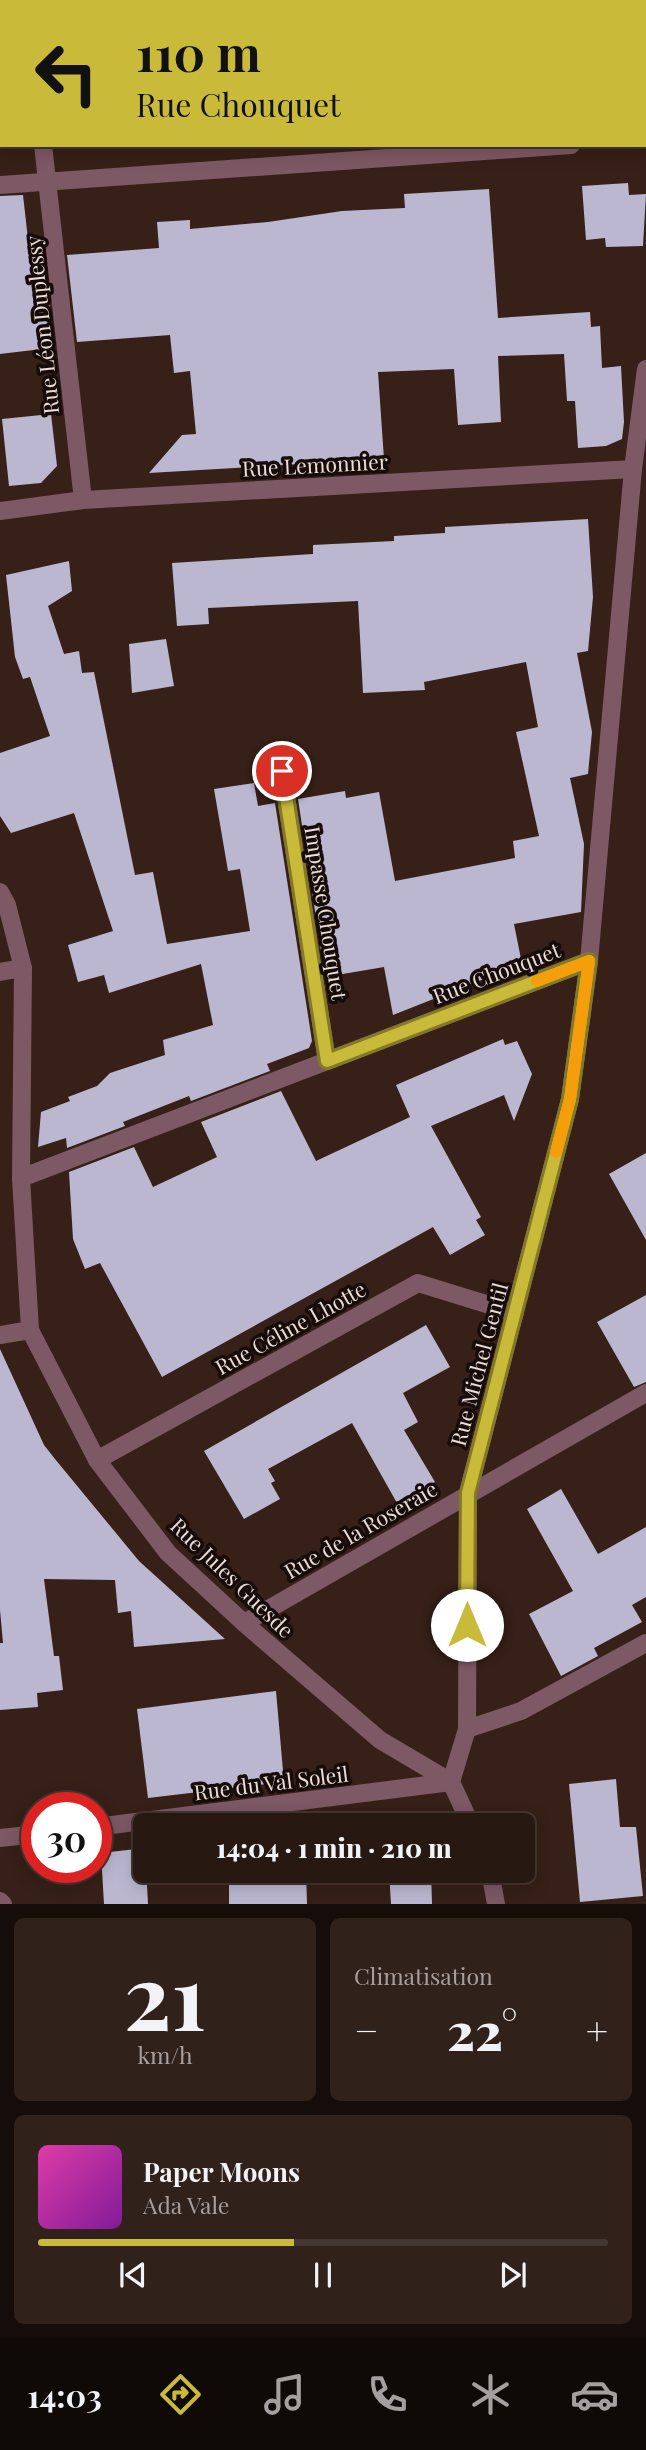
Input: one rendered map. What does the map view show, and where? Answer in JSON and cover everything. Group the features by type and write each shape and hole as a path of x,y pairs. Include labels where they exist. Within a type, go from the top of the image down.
{"street":[{"name":"Rue Léon Duplessy","path":"43,147 83,500"},
{"path":"0,185 438,150 518,147"},
{"name":"Rue Chouquet","path":"21,1178 589,961 633,468 646,369"},
{"name":"Rue Lemonnier","path":"0,511 83,500 633,468"},
{"name":"Impasse Chouquet","path":"282,771 327,1061"},
{"name":"Rue Jules Guesde","path":"0,892 7,905 23,968 21,1178 30,1330 97,1460 168,1553 244,1623 380,1740 451,1782"},
{"name":"Rue Michel Gentil","path":"451,1782 467,1729 468,1493 570,1099 589,961"},
{"path":"0,972 23,968"},
{"name":"Rue Céline Lhotte","path":"97,1460 418,1283 514,1312"},
{"path":"0,1335 30,1330"},
{"name":"Rue de la Roseraie","path":"244,1623 646,1393"},
{"path":"467,1729 521,1711 646,1643"},
{"path":"451,1782 465,1813"},
{"name":"Rue du Val Soleil","path":"112,1825 451,1782"},
{"path":"0,1838 21,1836"},
{"path":"492,1883 496,1904"}],"building":[{"path":"628,183 629,195 646,194 643,246 606,247 605,238 586,240 582,186"},
{"path":"489,189 498,318 590,312 591,327 600,326 602,368 621,366 624,422 622,439 606,446 578,448 575,401 567,401 564,354 498,356 501,422 458,425 454,369 378,372 384,459 149,473 182,435 196,434 190,371 174,373 170,335 77,342 67,255 159,248 157,222 190,220 190,229 268,222 342,211 405,208 404,194"},
{"path":"23,195 30,257 44,256 54,344 42,345 42,349 0,354 0,196"},
{"path":"51,414 57,466 41,483 9,486 2,419"},
{"path":"588,519 593,597 588,651 577,653 592,732 588,774 570,778 584,844 581,912 514,924 522,964 393,1015 384,967 325,977 298,799 345,791 346,798 379,792 395,881 515,858 513,841 539,836 516,732 538,727 526,662 424,682 425,690 363,693 358,601 208,608 209,624 177,626 172,563 313,554 313,545 394,541 394,536 445,533 445,527"},
{"path":"69,561 72,591 48,606 64,654 79,651 82,673 94,672 135,875 153,872 167,944 250,931 240,869 228,871 214,789 254,783 258,806 275,803 312,1041 309,1048 267,1064 270,1071 191,1101 189,1096 123,1122 125,1126 67,1148 66,1138 38,1147 41,1112 70,1101 68,1097 97,1086 110,1073 165,1055 163,1040 213,1025 201,964 109,993 104,975 78,982 68,945 113,931 74,813 11,833 0,816 0,753 50,736 30,677 23,679 15,657 6,575"},
{"path":"166,639 174,686 132,693 129,644"},
{"path":"503,1039 505,1045 517,1041 532,1074 514,1121 504,1095 431,1126 481,1217 476,1220 485,1235 450,1255 433,1227 162,1377 100,1263 85,1269 73,1239 69,1172 134,1147 153,1187 217,1157 201,1122 281,1091 316,1161 410,1117 396,1085"},
{"path":"646,1153 646,1240 609,1174"},
{"path":"646,1295 646,1382 634,1387 597,1322"},
{"path":"426,1325 450,1367 403,1393 418,1422 404,1430 435,1482 397,1503 352,1423 268,1469 275,1481 271,1483 280,1499 244,1519 204,1451"},
{"path":"0,1349 44,1445 139,1561 225,1639 134,1647 131,1611 118,1613 115,1580 44,1579 54,1656 59,1656 63,1690 37,1693 38,1707 0,1710 0,1643 3,1643 0,1610"},
{"path":"561,1489 598,1554 646,1527 646,1597 632,1605 642,1622 594,1648 598,1656 561,1676 529,1614 573,1591 527,1509"},
{"path":"276,1691 284,1782 148,1798 137,1709"},
{"path":"616,1779 620,1827 636,1827 643,1896 580,1902 569,1784"},
{"path":"133,1849 133,1883 147,1883 148,1904 104,1904 103,1883 112,1883 112,1852"},
{"path":"229,1883 306,1883 307,1904 229,1904"},
{"path":"390,1883 431,1883 432,1904 391,1904"}],"slow traffic":[{"path":"537,981 589,961 570,1099 556,1152"}],"route":[{"path":"282,771 327,1061 589,961 570,1099 468,1493 467,1625"}]}
